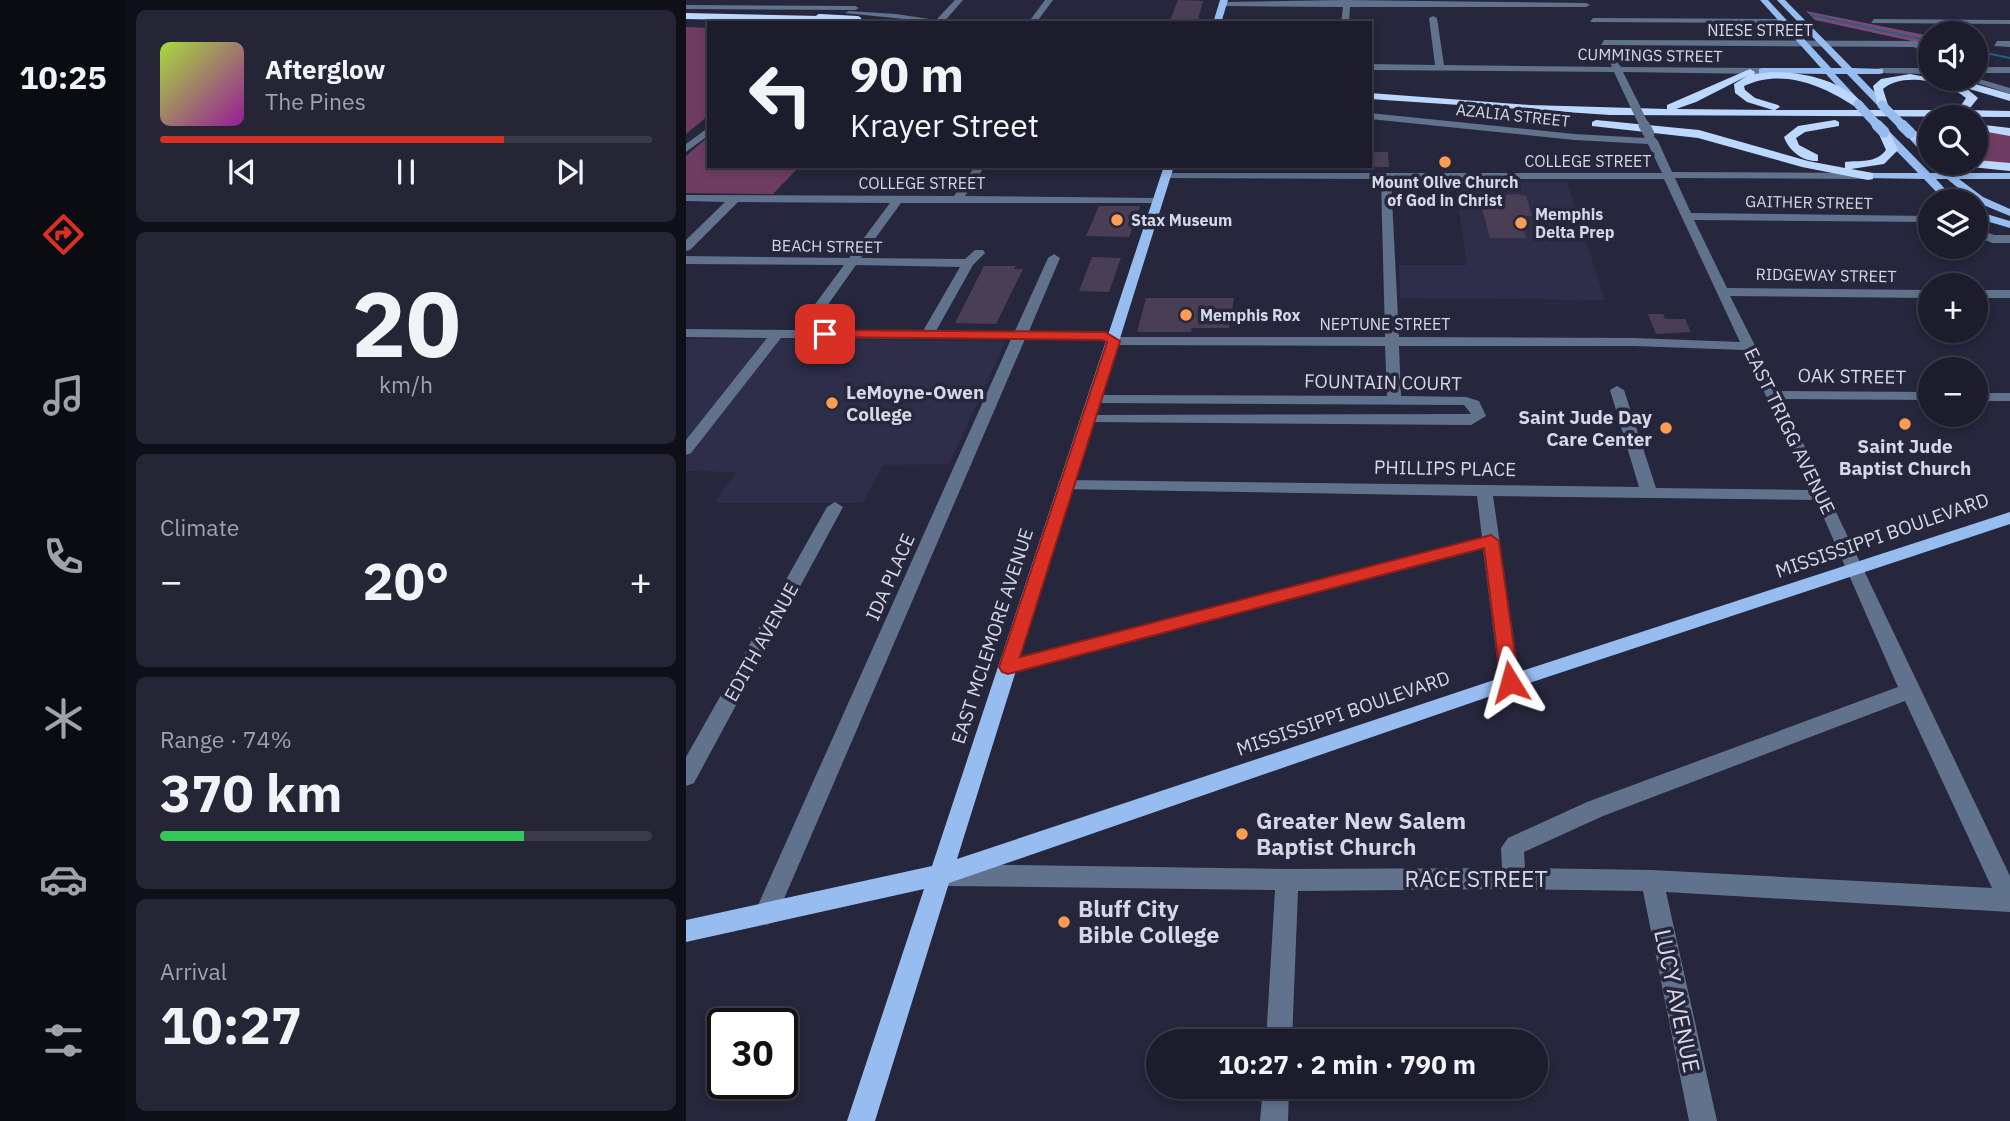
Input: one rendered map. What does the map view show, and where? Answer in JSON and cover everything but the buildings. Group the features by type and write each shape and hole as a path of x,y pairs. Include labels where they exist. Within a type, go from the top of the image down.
{"highway":[{"path":"686,16 858,21"},
{"path":"686,22 707,22"},
{"path":"1595,110 1677,105 1702,97 1732,78 1762,71"},
{"path":"1880,71 1918,73"},
{"path":"1825,112 1761,104 1743,96 1738,86 1757,78 1801,78 1830,86 1858,104"},
{"path":"1882,104 1877,89 1879,85 1887,80 1902,78 1946,83 1972,98 1969,104 1959,109 1910,113"},
{"path":"1988,91 2010,97"},
{"path":"1372,96 1489,106 1595,110 2010,114"},
{"path":"1372,104 1687,132 1719,138 1806,164 1868,176"},
{"path":"1479,113 1617,120 1918,123"},
{"path":"1849,123 1802,129 1791,135 1790,142 1799,151 1822,160 1869,164 1881,162 1891,153 1891,146 1884,132"},
{"path":"1988,124 2010,123"},
{"path":"1988,127 2010,132"},
{"path":"1910,133 1918,138"},
{"path":"1988,165 2010,167"}],"main road":[{"path":"1764,0 1939,189"},
{"path":"1781,0 1918,142"},
{"path":"1218,21 1224,2"},
{"name":"CUMMINGS STREET","path":"1762,71 1880,71"},
{"name":"EAST MCLEMORE AVENUE","path":"861,1121 1168,171"},
{"name":"COLLEGE STREET","path":"1868,176 2010,176"},
{"path":"1949,176 1985,204 2010,213"},
{"path":"1988,218 2010,225"},
{"name":"MISSISSIPPI BOULEVARD","path":"686,931 941,875 1510,682 2010,518"}],"street":[{"path":"838,21 864,0"},
{"path":"939,21 959,0"},
{"path":"1033,21 1049,0"},
{"path":"1993,0 2010,0"},
{"path":"1224,2 1585,3"},
{"path":"1345,21 1346,2"},
{"name":"EAST TRIGG AVENUE","path":"1585,3 1822,495 1910,691 2010,900"},
{"path":"686,7 852,10 925,21"},
{"path":"1433,19 1440,68"},
{"path":"1593,20 1783,21"},
{"path":"1874,21 2010,22"},
{"name":"NIESE STREET","path":"1604,43 1918,45"},
{"path":"1997,44 2010,44"},
{"name":"CUMMINGS STREET","path":"1372,67 1762,71"},
{"path":"1988,70 2010,70"},
{"path":"1988,85 2010,91"},
{"name":"AZALIA STREET","path":"1372,116 1562,136 1651,138"},
{"path":"686,149 707,132"},
{"path":"958,199 979,168"},
{"name":"COLLEGE STREET","path":"1168,171 1386,176 1868,176"},
{"path":"1386,176 1394,401"},
{"name":"COLLEGE STREET","path":"686,198 1158,201"},
{"path":"686,247 735,198"},
{"path":"800,334 898,199"},
{"name":"GAITHER STREET","path":"1686,216 1918,219"},
{"path":"1988,237 2010,239"},
{"path":"927,335 968,263 979,253"},
{"name":"IDA PLACE","path":"766,914 1054,258"},
{"name":"BEACH STREET","path":"686,260 968,263"},
{"name":"RIDGEWAY STREET","path":"1722,292 1918,293"},
{"path":"1988,294 2010,294"},
{"name":"NEPTUNE STREET","path":"686,333 1105,336 1113,341 1634,342 1749,346"},
{"path":"686,450 777,334"},
{"path":"1617,390 1649,492"},
{"name":"OAK STREET","path":"1773,394 1918,396"},
{"path":"1988,397 2010,397"},
{"name":"FOUNTAIN COURT","path":"1088,418 1464,420 1479,416 1474,404 1466,401 1095,399"},
{"path":"1272,419 1274,400"},
{"path":"1305,420 1307,400"},
{"name":"PHILLIPS PLACE","path":"1067,485 1822,495"},
{"path":"1484,489 1510,682"},
{"name":"EDITH AVENUE","path":"686,776 835,507"},
{"path":"1008,667 1491,541"},
{"path":"1514,878 1511,854 1512,848 1517,845 1595,809 1910,691"},
{"name":"RACE STREET","path":"941,875 1652,881 2010,900"},
{"path":"1280,1029 1287,880"},
{"name":"LUCY AVENUE","path":"1652,881 1703,1121"},
{"path":"1274,1121 1275,1099"}],"shaded area":[{"path":"1806,11 1918,34 1918,42 1815,20"},
{"path":"686,27 707,28 707,117 686,134"},
{"path":"1988,131 2010,134 2010,165 1988,163"},
{"path":"707,138 707,168 798,168 773,194 686,193 686,156"},
{"name":"Memphis Delta Prep","path":"1455,181 1567,182 1605,300 1400,298 1399,265 1467,265"},
{"name":"LeMoyne-Owen College","path":"686,339 1006,341 949,464 883,465 863,503 715,503 736,472 686,471"}],"waterway":[{"path":"1811,15 1918,38"},
{"path":"1988,53 2010,58"}],"place":[{"name":"Mount Olive Church of God in Christ","path":"1445,162"},
{"name":"Stax Museum","path":"1117,220"},
{"name":"Memphis Delta Prep","path":"1521,223"},
{"name":"Memphis Rox","path":"1186,315"},
{"name":"LeMoyne-Owen College","path":"832,403"},
{"name":"Saint Jude Baptist Church","path":"1905,424"},
{"name":"Saint Jude Day Care Center","path":"1666,428"},
{"name":"Greater New Salem Baptist Church","path":"1242,834"},
{"name":"Bluff City Bible College","path":"1064,922"}],"route":[{"path":"825,334 1105,336 1113,341 1008,667 1491,541 1510,682"}]}
